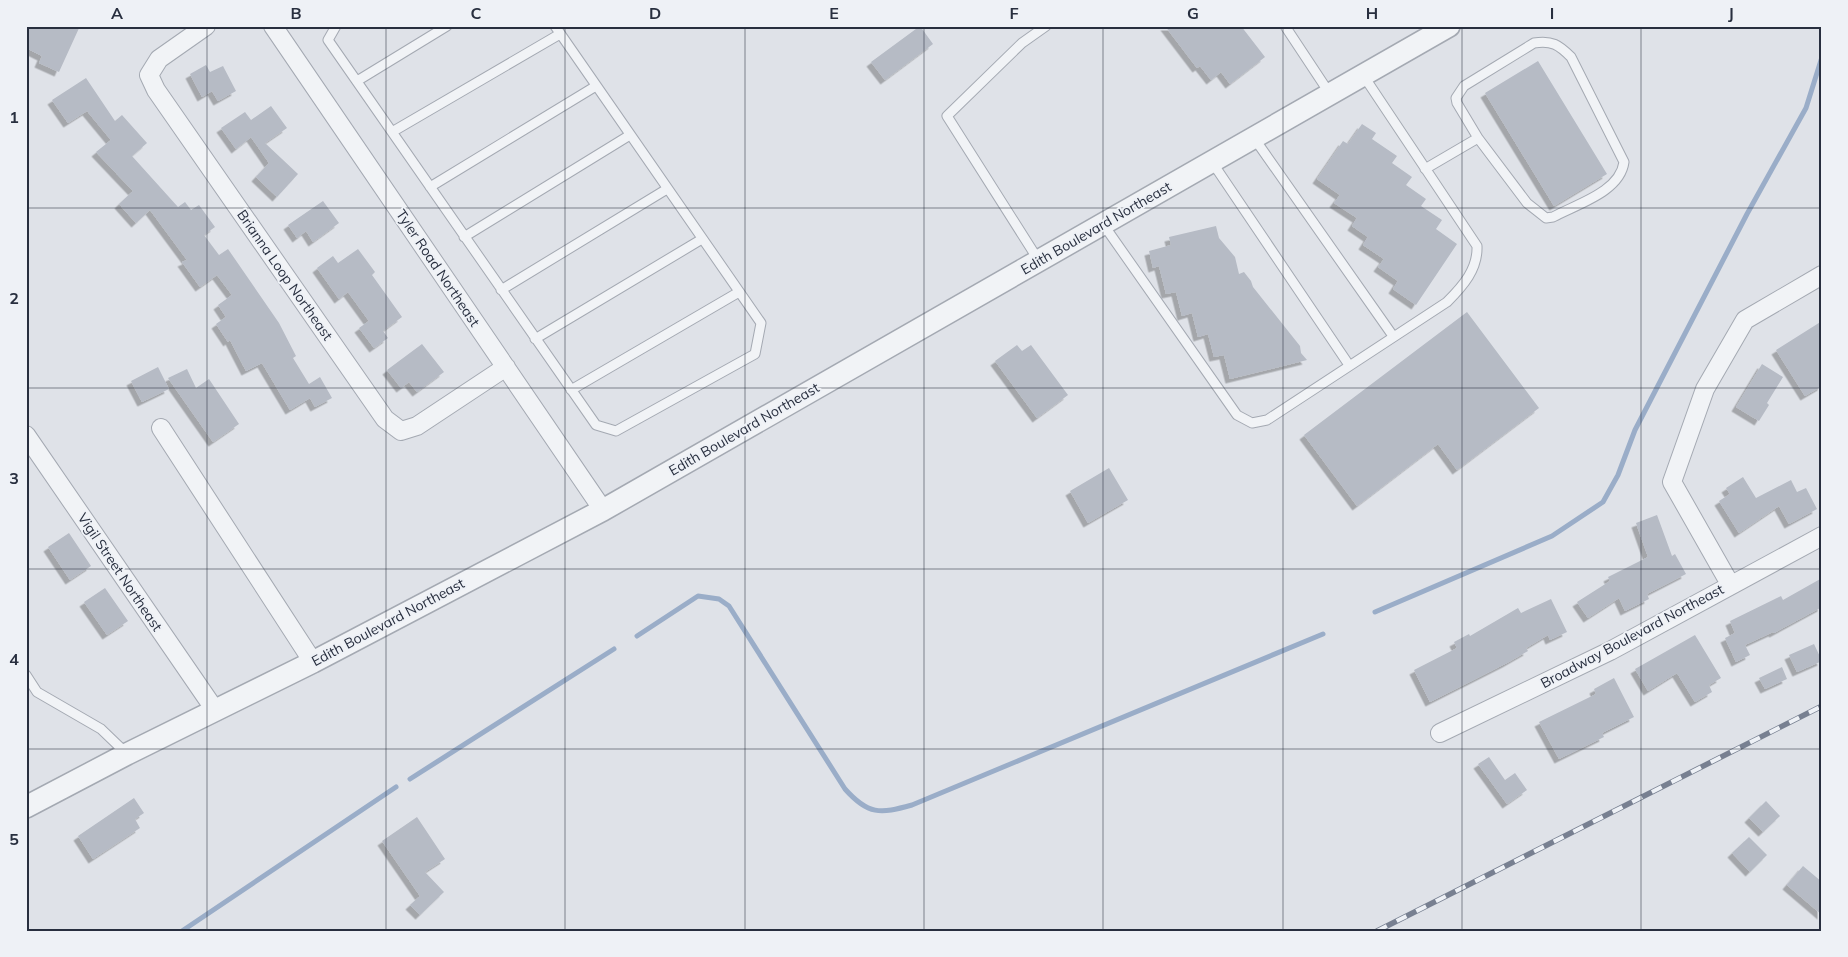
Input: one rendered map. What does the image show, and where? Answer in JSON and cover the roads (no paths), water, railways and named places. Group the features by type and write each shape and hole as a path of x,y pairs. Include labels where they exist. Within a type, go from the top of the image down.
{"street":[{"name":"Brianna Loop Northeast","path":"206,26 159,58 149,75 156,90 384,419 401,431 417,426 506,367"},
{"name":"Tyler Road Northeast","path":"273,26 603,510"},
{"name":"Edith Boulevard Northeast","path":"26,807 127,754 312,662 603,510 1448,27"},
{"path":"1730,584 1672,482 1704,389 1745,320 1822,275"},
{"path":"161,428 312,662"},
{"name":"Vigil Street Northeast","path":"26,435 214,710"},
{"name":"Broadway Boulevard Northeast","path":"1440,733 1610,651 1730,584 1822,536"}],"lane":[{"path":"336,26 328,40 535,339 596,425 616,431 755,354 761,323 557,30 392,132"},
{"path":"357,81 447,26"},
{"path":"1039,261 947,116 1022,43 1046,26"},
{"path":"1285,26 1330,94"},
{"path":"1545,41 1557,44 1571,57 1624,162 1623,171 1605,190 1553,217 1546,218 1527,202 1478,138 1457,104 1456,98 1459,91 1464,86 1534,43 1545,41"},
{"path":"1103,224 1237,415 1252,423 1267,420 1447,302 1467,279 1478,260 1477,246 1363,75"},
{"path":"430,186 596,86"},
{"path":"464,237 630,136"},
{"path":"1254,138 1393,336"},
{"path":"1425,169 1478,138"},
{"path":"1212,162 1349,365"},
{"path":"501,290 667,189"},
{"path":"535,339 702,239"},
{"path":"571,390 739,292"},
{"path":"26,675 37,692 101,729 127,754"}],"waterway":[{"path":"1375,612 1552,536 1603,502 1618,475 1635,430 1747,214 1806,108 1822,57"},
{"path":"637,636 698,596 719,599 729,606 845,789 861,804 868,808 883,811 912,805 1323,634"},
{"path":"410,779 614,649"},
{"path":"182,931 396,787"}],"railway":[{"path":"1377,931 1822,706"}]}
